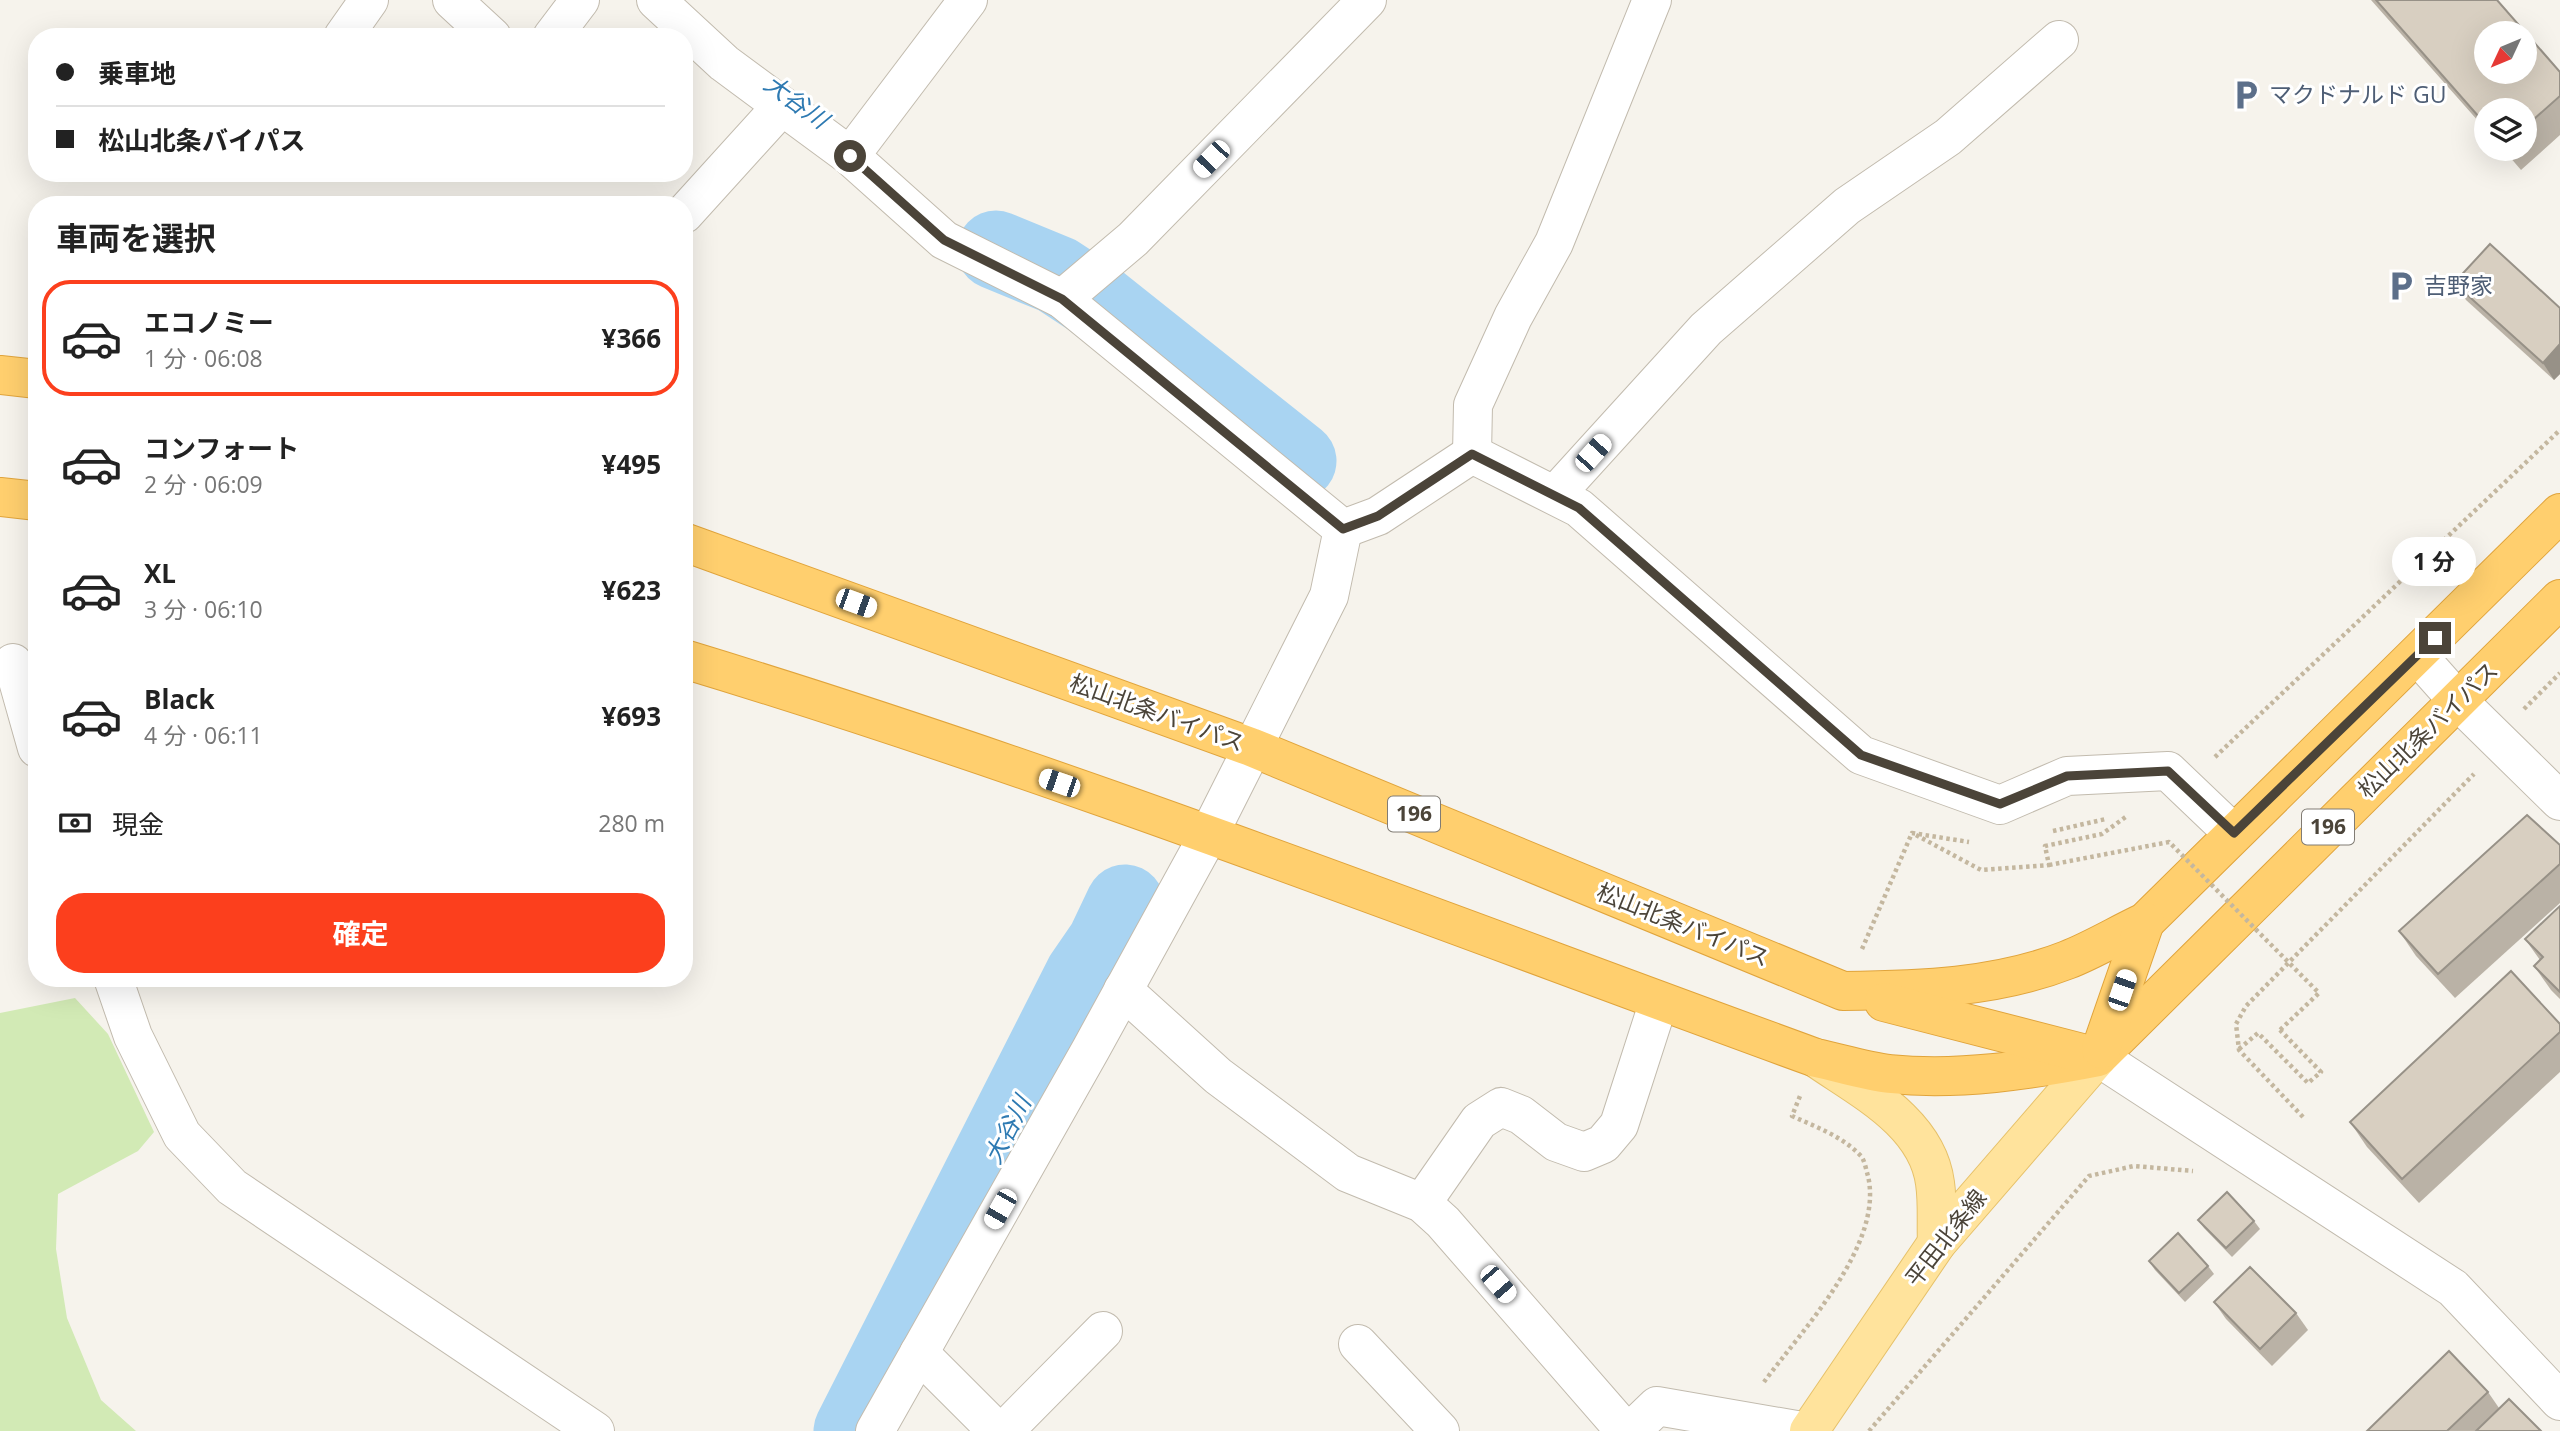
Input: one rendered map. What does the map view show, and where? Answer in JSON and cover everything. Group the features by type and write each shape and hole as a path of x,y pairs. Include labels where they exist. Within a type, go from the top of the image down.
{"highway":[{"path":"0,375 28,378"},
{"path":"0,497 28,500"},
{"name":"松山北条バイパス","path":"693,545 1251,747 1843,991 1923,990 2011,978 2067,960 2145,922 2418,656 2560,513"},
{"name":"松山北条バイパス","path":"2098,1057 2560,599"},
{"path":"693,662 836,705 1208,836 1816,1058 1889,1073 1948,1074 2052,1066 2098,1057"},
{"name":"196","path":"1843,991 2098,1057 2145,922"}],"main road":[{"name":"平田北条線","path":"1809,1431 1937,1243 2098,1057"},
{"path":"1816,1058 1893,1112 1924,1144 1935,1182 1937,1243"}],"street":[{"path":"349,28 369,0"},
{"path":"452,0 482,28"},
{"path":"559,28 580,0"},
{"path":"656,0 686,28"},
{"path":"850,156 968,0"},
{"path":"1062,299 1133,239 1367,0"},
{"path":"1472,454 1473,405 1513,317 1554,243 1652,0"},
{"path":"693,34 724,63 850,156 944,240 1062,299 1343,529"},
{"path":"1555,495 1706,329 1847,206 1948,137 2059,40"},
{"path":"693,204 782,106"},
{"path":"1343,529 1378,516 1472,454"},
{"path":"1472,454 1579,508 1861,755 2000,804 2067,776 2168,771 2234,833"},
{"path":"875,1431 1208,836 1329,596 1343,529"},
{"path":"2418,656 2458,701 2501,740 2560,801"},
{"path":"13,663 28,716"},
{"path":"116,987 133,1036 182,1135 233,1187 596,1431"},
{"path":"1123,990 1218,1076 1348,1173 1422,1203 1443,1222 1625,1431"},
{"path":"1422,1203 1479,1121 1501,1108 1521,1115 1556,1142 1584,1152 1603,1144 1619,1125 1659,1000"},
{"path":"2098,1057 2452,1288 2560,1401"},
{"path":"1004,1431 1103,1331"},
{"path":"1358,1343 1440,1431"},
{"path":"919,1353 997,1431"},
{"path":"1631,1431 1657,1406 1802,1431"}],"path":[{"path":"2186,786 2560,430"},
{"path":"2303,1117 2239,1050 2236,1024 2246,1006 2484,764 2525,707 2560,673"},
{"path":"2042,834 2130,813 2102,834 2045,846 2049,865"},
{"path":"1912,833 1981,870 2049,865 2169,842 2319,993 2280,1030 2321,1072 2308,1083 2258,1032 2239,1050"},
{"path":"1843,991 1912,833"},
{"path":"1912,833 1978,843"},
{"path":"1736,1419 1839,1280 1864,1231 1871,1191 1863,1159 1838,1137 1792,1116 1816,1058"},
{"path":"1869,1431 2089,1176 2134,1166 2204,1172"}],"green space":[{"path":"75,998 108,1034 154,1132 138,1151 58,1194 56,1249 67,1318 101,1400 136,1431 0,1431 0,1013"}],"building":[{"path":"2376,0 2497,0 2515,21 2474,21 2474,84 2538,84 2538,47 2560,72 2560,96 2537,116 2537,98 2474,98 2474,111"},
{"path":"2490,244 2560,308 2560,344 2543,363 2454,283"},
{"path":"2527,815 2560,845 2560,864 2438,974 2399,931"},
{"path":"2560,906 2560,992 2534,966 2543,957 2525,939"},
{"path":"2511,971 2560,1024 2560,1032 2402,1179 2350,1122"},
{"path":"2227,1192 2254,1221 2226,1248 2198,1220"},
{"path":"2178,1233 2208,1266 2179,1293 2149,1261"},
{"path":"2250,1267 2296,1313 2260,1349 2214,1302"},
{"path":"2449,1351 2488,1392 2447,1431 2367,1431"},
{"path":"2509,1399 2541,1431 2476,1431"}],"waterway":[{"name":"大谷川","path":"996,250 1057,275 1092,298 1297,461"},
{"name":"大谷川","path":"853,1431 1084,976 1106,944 1125,904"}],"place":[{"name":"マクドナルド GU","path":"2246,95"},
{"name":"吉野家","path":"2401,286"}],"route":[{"path":"850,156 944,240 1062,299 1343,529 1378,516 1472,454 1579,508 1861,755 2000,804 2067,776 2168,771 2234,833 2435,638"}]}
